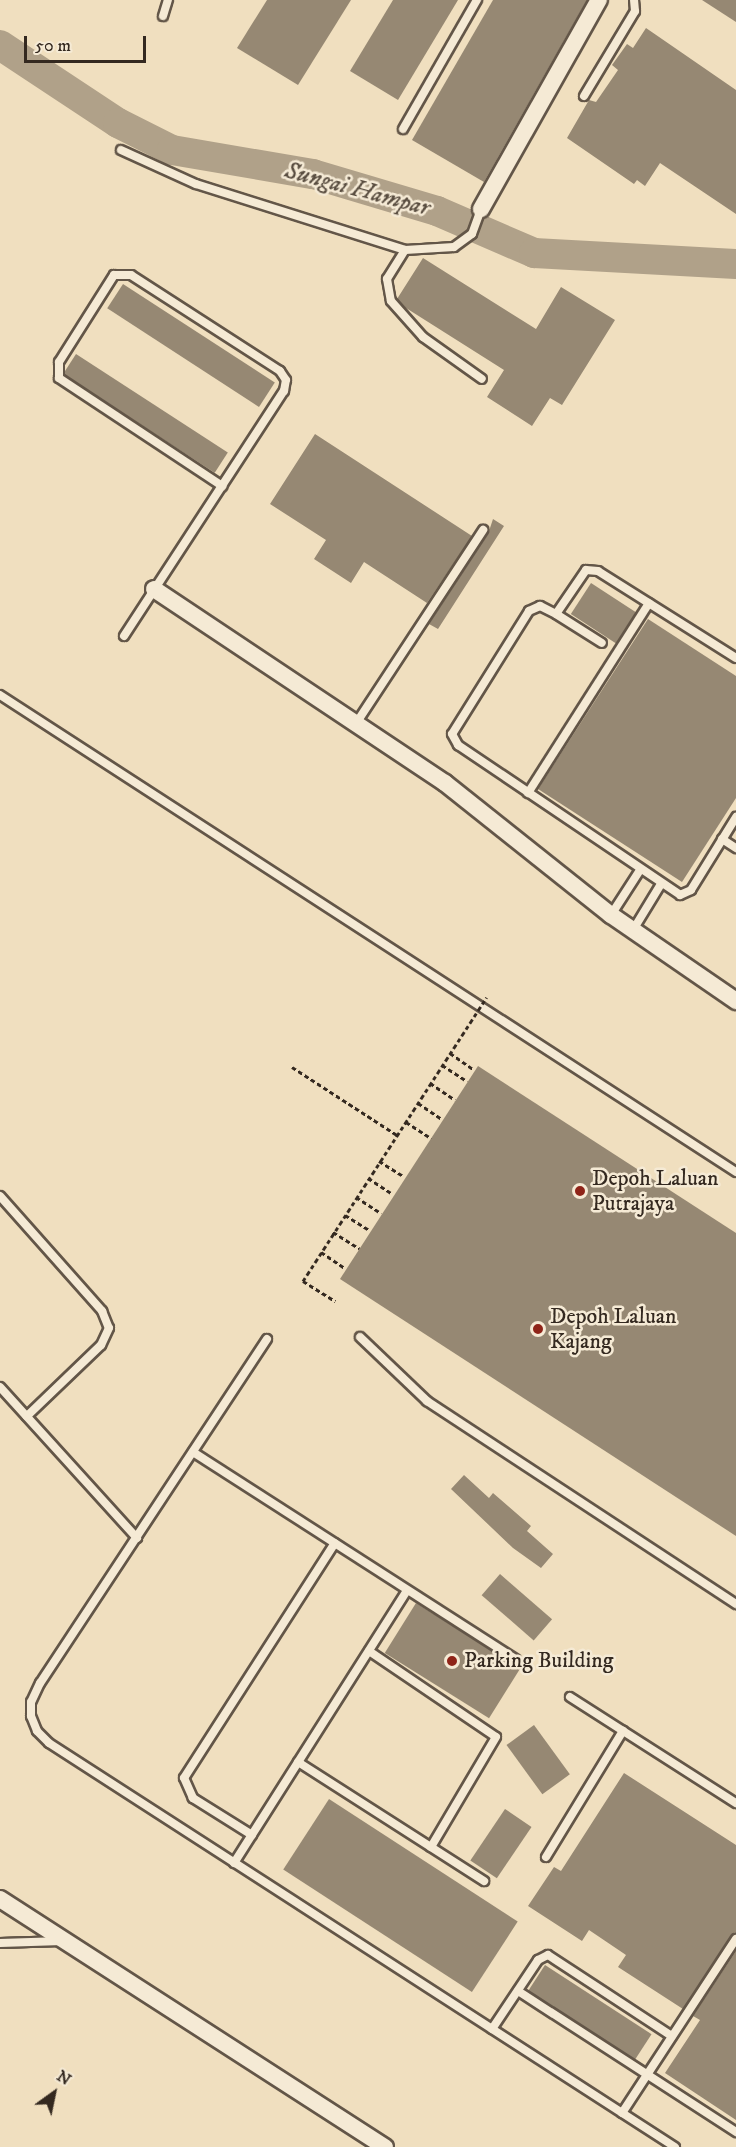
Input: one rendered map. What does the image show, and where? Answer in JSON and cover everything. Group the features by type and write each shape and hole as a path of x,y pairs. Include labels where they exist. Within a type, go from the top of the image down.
{"street":[{"path":"481,209 600,0"},
{"path":"154,589 357,722 445,783 611,915 736,1001"},
{"path":"0,1899 385,2147"}],"lane":[{"path":"163,16 168,0"},
{"path":"403,129 477,0"},
{"path":"584,96 635,11 634,0"},
{"path":"121,150 196,184 405,250 454,247 472,234 481,209"},
{"path":"405,250 387,279 391,301 423,337 482,379"},
{"path":"124,636 284,392 284,375 131,275 114,275 59,362 59,378 222,486"},
{"path":"357,722 483,530"},
{"path":"556,614 582,574 592,569 736,658"},
{"path":"528,793 649,603"},
{"path":"602,643 540,606 530,611 452,735 458,745 674,893 686,894 736,817"},
{"path":"0,695 736,1172"},
{"path":"722,839 736,849"},
{"path":"611,915 640,870"},
{"path":"633,930 661,884"},
{"path":"0,1196 102,1311 109,1328 101,1345 27,1416"},
{"path":"360,1337 427,1401 736,1604"},
{"path":"267,1339 40,1683 31,1702 31,1716 37,1731 49,1743 675,2147"},
{"path":"0,1387 137,1538"},
{"path":"193,1452 515,1659"},
{"path":"252,1835 193,1798 184,1778 335,1543"},
{"path":"234,1863 408,1590"},
{"path":"369,1651 496,1737 431,1847"},
{"path":"570,1697 736,1803"},
{"path":"546,1857 623,1731"},
{"path":"298,1762 484,1881"},
{"path":"622,2113 736,1939"},
{"path":"0,1943 63,1941"},
{"path":"492,2029 538,1960 548,1956 672,2036"},
{"path":"518,1991 736,2132"}],"path":[{"path":"335,1301 303,1281 487,997"},
{"path":"450,1053 474,1070"},
{"path":"442,1065 467,1081"},
{"path":"292,1067 397,1135"},
{"path":"430,1083 455,1100"},
{"path":"418,1103 442,1119"},
{"path":"406,1122 431,1138"},
{"path":"380,1161 404,1176"},
{"path":"368,1178 391,1193"},
{"path":"356,1197 381,1213"},
{"path":"345,1215 369,1230"},
{"path":"333,1232 359,1248"},
{"path":"321,1252 345,1268"}],"building":[{"path":"267,0 351,0 298,85 237,48"},
{"path":"393,0 458,0 398,100 350,71"},
{"path":"493,0 587,0 484,182 412,140"},
{"path":"702,0 736,0 736,22"},
{"path":"646,28 736,90 736,214 660,163 645,186 637,180 634,184 567,138 589,100 596,102 618,70 612,65 627,44 633,48"},
{"path":"423,258 536,329 561,287 615,320 562,405 550,398 532,426 487,397 504,370 406,308 397,299"},
{"path":"123,284 275,383 259,407 107,308"},
{"path":"76,354 228,453 215,473 63,374"},
{"path":"315,434 472,536 427,603 364,562 351,583 314,559 326,540 270,504"},
{"path":"493,519 504,526 438,629 429,624 488,534"},
{"path":"591,583 636,612 616,643 571,614"},
{"path":"648,619 736,676 736,798 682,882 538,789"},
{"path":"478,1066 736,1233 736,1536 340,1279"},
{"path":"464,1475 489,1498 493,1493 531,1526 527,1531 553,1554 541,1568 513,1548 451,1489"},
{"path":"500,1574 552,1619 534,1640 482,1595"},
{"name":"Parking Building","path":"416,1603 520,1668 489,1718 385,1653"},
{"path":"534,1725 570,1774 542,1794 506,1745"},
{"path":"624,1773 736,1845 736,1933 683,2009 618,1967 626,1955 589,1930 582,1941 528,1906 554,1867 561,1871"},
{"path":"329,1799 518,1922 472,1992 283,1869"},
{"path":"505,1809 532,1827 497,1878 470,1860"},
{"path":"736,1951 736,2120 665,2073 700,2020 693,2016"},
{"path":"545,1965 652,2034 635,2060 528,1991"}],"waterway":[{"name":"Sungai Hampar","path":"0,45 118,123 172,150 313,174 437,211 534,253 736,264"}],"place":[{"name":"Depoh Laluan Putrajaya","path":"580,1191"},
{"name":"Depoh Laluan Kajang","path":"538,1329"},
{"name":"Parking Building","path":"452,1661"}]}
